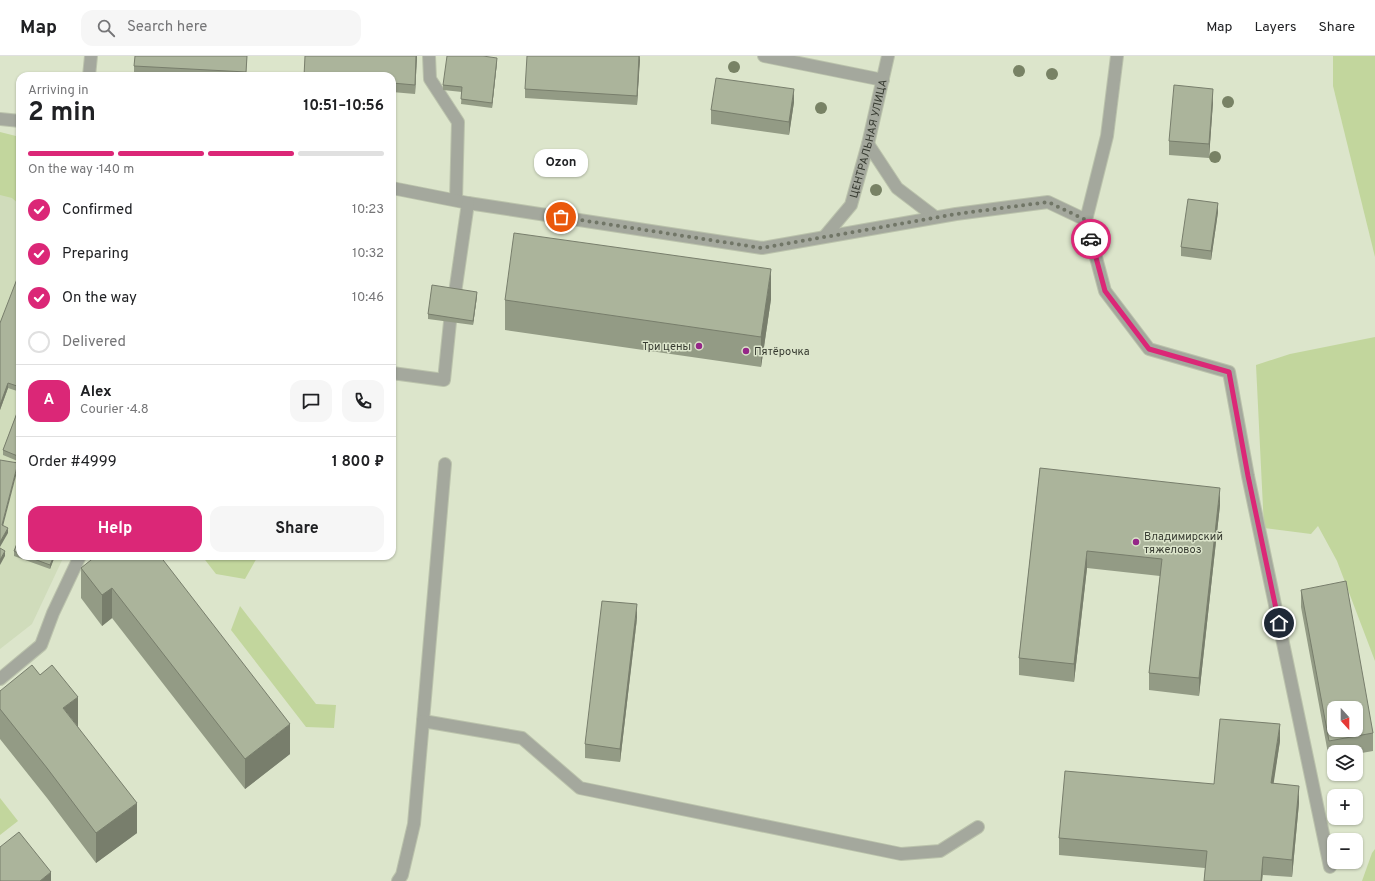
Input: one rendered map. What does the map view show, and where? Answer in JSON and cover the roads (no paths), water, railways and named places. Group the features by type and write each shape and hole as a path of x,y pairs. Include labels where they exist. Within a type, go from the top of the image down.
{"street":[{"path":"89,72 91,56"},
{"path":"429,56 430,79 458,122 462,202 454,293"},
{"path":"764,56 883,80"},
{"name":"ЦЕНТРАЛЬНАЯ УЛИЦА","path":"824,236 851,205 868,144 888,56"},
{"path":"1117,56 1107,136 1086,220 1105,291 1149,349 1229,372 1248,476 1327,853"},
{"path":"0,119 16,121"},
{"path":"868,144 897,188 935,217"},
{"path":"396,189 462,202 762,248 935,217 1048,202 1086,220"},
{"path":"396,374 444,380 450,322"},
{"path":"398,881 402,875 414,824 445,464"},
{"path":"0,679 41,645 53,612 78,560"},
{"path":"424,721 522,738 580,788 901,854 940,851 978,827"}],"place":[{"name":"Ozon","path":"561,217"},
{"name":"Три цены","path":"699,346"},
{"name":"Пятёрочка","path":"746,351"},
{"name":"Владимирский тяжеловоз","path":"1136,542"}]}
